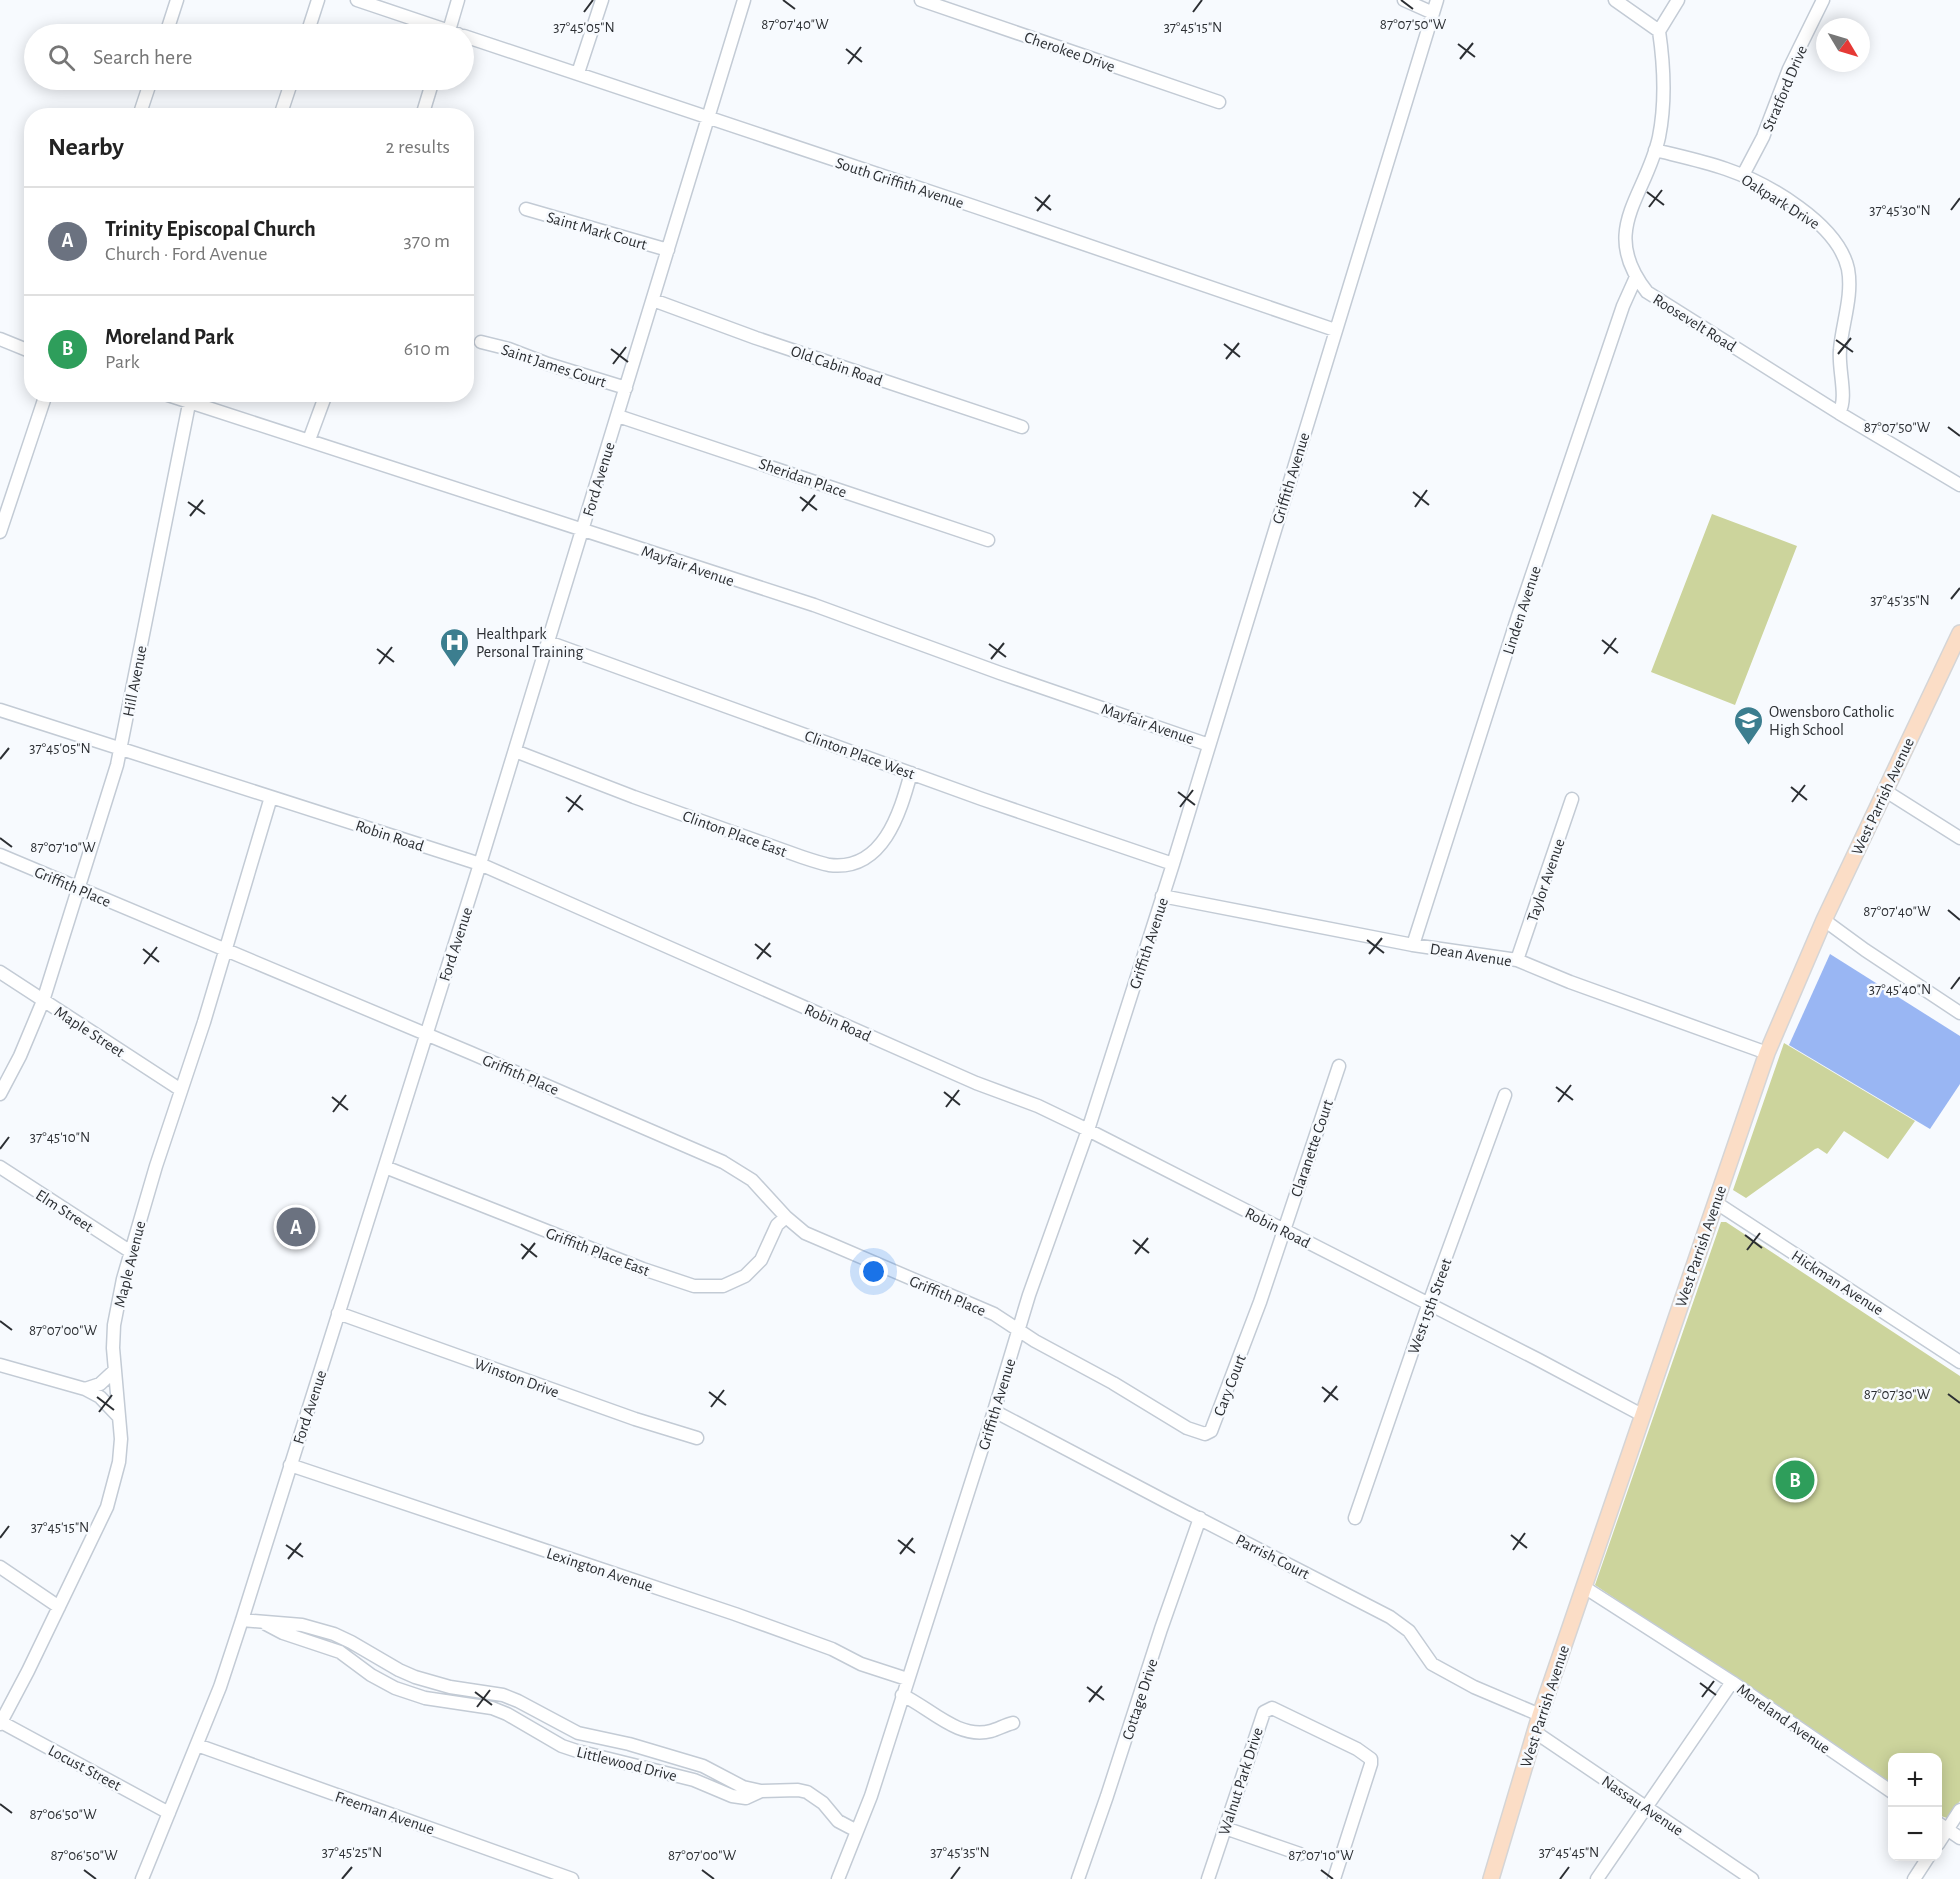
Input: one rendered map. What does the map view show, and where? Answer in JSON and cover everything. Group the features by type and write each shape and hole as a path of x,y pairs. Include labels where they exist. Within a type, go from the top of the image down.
{"main road":[{"name":"West Parrish Avenue","path":"1491,1879 1534,1732 1767,1053 1824,920 1960,633"}],"street":[{"path":"169,24 177,0"},
{"path":"310,24 318,0"},
{"path":"357,0 424,24"},
{"path":"454,24 458,0"},
{"path":"578,73 602,0"},
{"name":"Ford Avenue","path":"142,1879 220,1687 242,1620 480,864 744,0"},
{"name":"Cherokee Drive","path":"921,0 1219,102"},
{"path":"1404,0 1433,13"},
{"name":"Griffith Avenue","path":"838,1879 871,1796 1029,1295 1088,1130 1173,864 1437,0"},
{"path":"1615,0 1659,31 1678,0"},
{"name":"Stratford Drive","path":"1743,175 1763,137 1789,69 1823,0"},
{"name":"Roosevelt Road","path":"1659,31 1662,51 1663,101 1659,136 1627,226 1627,255 1635,277 1647,292 1839,413 1960,485"},
{"name":"South Griffith Avenue","path":"474,39 1335,330"},
{"path":"142,108 148,90"},
{"path":"283,108 289,90"},
{"path":"425,108 431,90"},
{"name":"Oakpark Drive","path":"1655,150 1743,175 1814,218 1836,241 1843,254 1849,281 1839,352 1840,380 1844,400 1839,413"},
{"name":"Saint Mark Court","path":"526,210 668,250"},
{"name":"Linden Avenue","path":"1413,945 1518,616 1623,306 1635,277"},
{"name":"Old Cabin Road","path":"653,300 746,334 1022,427"},
{"path":"0,339 24,349"},
{"name":"Saint James Court","path":"481,342 626,388"},
{"path":"0,532 43,402"},
{"name":"Hill Avenue","path":"0,1094 20,1056 43,1001 120,749 189,402"},
{"name":"Mayfair Avenue","path":"201,402 309,440 814,605 1000,673 1209,745"},
{"path":"309,440 323,402"},
{"name":"Sheridan Place","path":"618,416 988,540"},
{"name":"Clinton Place West","path":"548,642 982,799 1173,864"},
{"name":"Robin Road","path":"0,710 480,864 976,1083 1038,1106 1429,1303 1642,1415"},
{"name":"Clinton Place East","path":"515,751 634,797 829,865 853,863 875,851 891,830 911,773"},
{"path":"1884,790 1960,838"},
{"name":"Maple Avenue","path":"1,1723 107,1507 114,1485 120,1450 114,1371 114,1325 123,1279 156,1166 226,951 271,797"},
{"name":"Taylor Avenue","path":"1517,960 1572,799"},
{"name":"Griffith Place","path":"0,855 630,1120 723,1162 752,1179 786,1217 805,1233 994,1314 1019,1329"},
{"name":"Dean Avenue","path":"1162,896 1413,945 1517,960 1570,982 1767,1053"},
{"path":"1824,920 1960,1013"},
{"name":"Maple Street","path":"0,972 181,1090"},
{"name":"Claranette Court","path":"1283,1230 1339,1066"},
{"name":"West 15th Street","path":"1355,1518 1429,1303 1505,1095"},
{"name":"Elm Street","path":"0,1167 131,1252"},
{"name":"Griffith Place East","path":"385,1167 643,1269 694,1286 723,1286 745,1276 760,1260 777,1225 786,1217"},
{"name":"Hickman Avenue","path":"1715,1202 1960,1362"},
{"name":"Cary Court","path":"1019,1329 1035,1341 1113,1383 1187,1428 1208,1434 1221,1411 1283,1230"},
{"name":"Winston Drive","path":"338,1313 635,1419 697,1438"},
{"path":"0,1365 85,1389 100,1397 119,1417"},
{"path":"85,1389 100,1384 114,1371"},
{"name":"Parrish Court","path":"994,1411 1390,1617 1408,1631 1426,1657 1441,1670 1474,1687 1540,1715"},
{"name":"Lexington Avenue","path":"290,1465 735,1614 832,1649 861,1664 907,1679"},
{"name":"Cottage Drive","path":"1078,1879 1200,1518"},
{"path":"0,1567 59,1607"},
{"name":"Moreland Avenue","path":"1584,1587 1732,1682 1888,1789"},
{"name":"Littlewood Drive","path":"242,1620 302,1625 334,1634 415,1677 450,1687 502,1695 578,1733 629,1744 703,1766 743,1787 761,1791 798,1790 807,1792 823,1803 838,1821 857,1831"},
{"name":"Littlewood Drive","path":"264,1623 283,1633 340,1652 371,1675 395,1688 425,1698 492,1708 507,1714 562,1746 694,1780 732,1796 746,1798 761,1791"},
{"path":"1598,1879 1732,1682"},
{"path":"902,1695 916,1701 953,1726 969,1732 989,1732 1012,1722"},
{"name":"Walnut Park Drive","path":"1208,1879 1264,1712 1267,1709 1277,1710 1357,1749 1371,1760 1334,1879"},
{"name":"Locust Street","path":"1,1723 169,1813"},
{"name":"Nassau Avenue","path":"1534,1732 1752,1879"},
{"name":"Freeman Avenue","path":"197,1745 572,1879"},
{"path":"1960,1810 1942,1826 1960,1838"},
{"path":"1225,1828 1300,1854"},
{"path":"1914,1879 1926,1861"}],"green space":[{"path":"1712,514 1797,546 1735,705 1651,672"},
{"path":"1784,1043 1915,1121 1888,1159 1844,1131 1827,1154 1818,1148 1815,1149 1746,1198 1733,1190"},
{"path":"1721,1222 1726,1222 1960,1376 1960,1801 1947,1818 1942,1816 1942,1753 1888,1753 1888,1782 1595,1585"}],"water":[{"path":"1830,954 1960,1036 1960,1084 1930,1129 1789,1045"}],"place":[{"name":"Healthpark Personal Training","path":"455,668"},
{"name":"Owensboro Catholic High School","path":"1748,746"},
{"name":"Trinity Episcopal Church","path":"296,1227"},
{"name":"Moreland Park","path":"1795,1480"}]}
